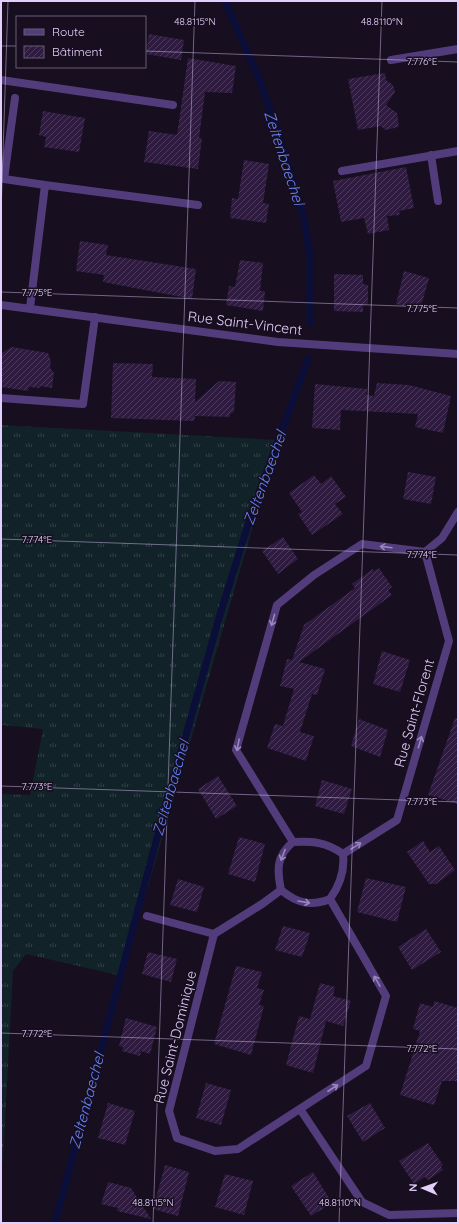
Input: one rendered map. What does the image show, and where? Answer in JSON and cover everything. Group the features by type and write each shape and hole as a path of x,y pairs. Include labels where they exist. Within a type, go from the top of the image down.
{"street":[{"path":"391,60 458,49"},
{"path":"1,80 173,105"},
{"path":"15,98 4,179 198,205"},
{"path":"342,171 458,151"},
{"path":"431,155 438,201"},
{"path":"30,308 45,185"},
{"name":"Rue Saint-Vincent","path":"1,305 278,342 458,354"},
{"path":"1,398 83,404 95,317"},
{"path":"293,842 236,750 277,605 314,575 362,544 425,552 442,538 458,512"},
{"name":"Rue Saint-Florent","path":"343,854 397,820 449,641 425,552"},
{"path":"309,841 330,845 343,854 344,867 338,888 330,899 320,903 305,904 292,899 281,890 277,872 283,850 293,842 309,841"},
{"path":"147,916 214,934 262,904 281,890"},
{"path":"330,899 386,996 366,1066 300,1109 362,1202 390,1215 458,1213"},
{"name":"Rue Saint-Dominique","path":"214,934 169,1111 177,1138 215,1151 238,1149 300,1109"}],"green space":[{"path":"1,425 278,440 122,976 26,954 13,971 3,1159 1,1170 1,794 30,795 43,729 1,725"}],"building":[{"path":"149,34 184,40 181,60 146,54"},
{"path":"188,58 236,66 232,93 205,92 199,138 202,138 198,169 144,162 149,131 177,135"},
{"path":"385,73 386,80 393,85 395,92 386,105 397,113 399,127 385,130 381,126 358,130 348,79"},
{"path":"43,111 85,118 79,152 44,147 46,137 39,135"},
{"path":"244,160 269,164 263,203 269,204 266,223 230,218 232,198 238,199"},
{"path":"406,167 414,208 399,211 400,215 387,216 389,230 368,234 364,218 341,222 333,181"},
{"path":"80,241 108,245 106,255 196,269 192,299 103,282 104,275 76,271"},
{"path":"240,260 263,263 260,291 265,291 263,311 226,305 229,286 235,287"},
{"path":"404,271 429,278 420,310 396,304"},
{"path":"334,274 363,275 363,284 368,285 368,304 363,305 363,312 334,311"},
{"path":"12,347 48,353 51,361 50,368 54,373 52,388 40,386 39,388 29,387 28,391 1,387 1,353"},
{"path":"113,363 153,364 152,377 196,379 195,402 219,381 236,382 234,412 230,414 230,417 195,416 194,421 111,418"},
{"path":"377,383 409,385 451,396 443,433 415,427 418,414 341,410 340,430 312,428 315,384 367,389 366,395 374,396"},
{"path":"408,472 436,477 431,504 403,499"},
{"path":"314,475 321,484 331,476 346,497 335,504 343,514 312,535 298,514 302,512 289,493"},
{"path":"283,537 298,559 278,574 262,551"},
{"path":"379,568 392,587 388,590 392,595 299,662 325,669 317,695 312,694 300,732 314,736 306,761 267,748 275,724 283,726 294,689 280,686 287,659 292,660 304,625 355,588 352,584 373,569 374,571"},
{"path":"382,651 410,660 400,692 373,684"},
{"path":"455,718 458,718 458,804 428,795"},
{"path":"359,719 388,730 380,757 351,746"},
{"path":"218,776 237,806 216,819 198,789"},
{"path":"322,780 352,789 344,814 315,806"},
{"path":"239,837 265,844 255,882 228,874"},
{"path":"423,841 430,852 439,846 455,870 436,884 429,884 407,852"},
{"path":"366,878 406,887 397,922 357,912"},
{"path":"178,879 204,887 197,912 170,905"},
{"path":"283,926 310,933 302,957 275,950"},
{"path":"426,929 441,952 412,970 398,947"},
{"path":"148,952 177,959 171,982 142,974"},
{"path":"236,966 262,972 257,988 264,990 259,1005 264,1006 251,1055 214,1044"},
{"path":"320,983 335,987 333,996 351,1001 343,1026 326,1021 313,1073 286,1065 299,1016 310,1019"},
{"path":"434,1001 458,1008 458,1081 442,1081 434,1105 400,1095 420,1031 413,1029 420,1003 433,1007"},
{"path":"126,1018 157,1027 150,1054 141,1051 140,1056 122,1051 123,1047 119,1046"},
{"path":"206,1083 231,1090 221,1125 196,1118"},
{"path":"108,1103 135,1111 125,1145 98,1138"},
{"path":"370,1103 385,1128 363,1142 347,1116"},
{"path":"428,1143 443,1165 441,1166 443,1170 428,1180 425,1177 414,1184 399,1161"},
{"path":"165,1165 189,1172 178,1216 153,1209"},
{"path":"313,1172 332,1203 311,1216 291,1186"},
{"path":"225,1174 253,1181 244,1215 215,1207"},
{"path":"108,1182 131,1188 151,1219 117,1211 118,1208 101,1204"}],"waterway":[{"name":"Zeltenbaechel","path":"225,1 260,81 288,163 304,218 310,255 310,322"},
{"name":"Zeltenbaechel","path":"55,1223 157,838 219,618 251,515 308,359"}]}
